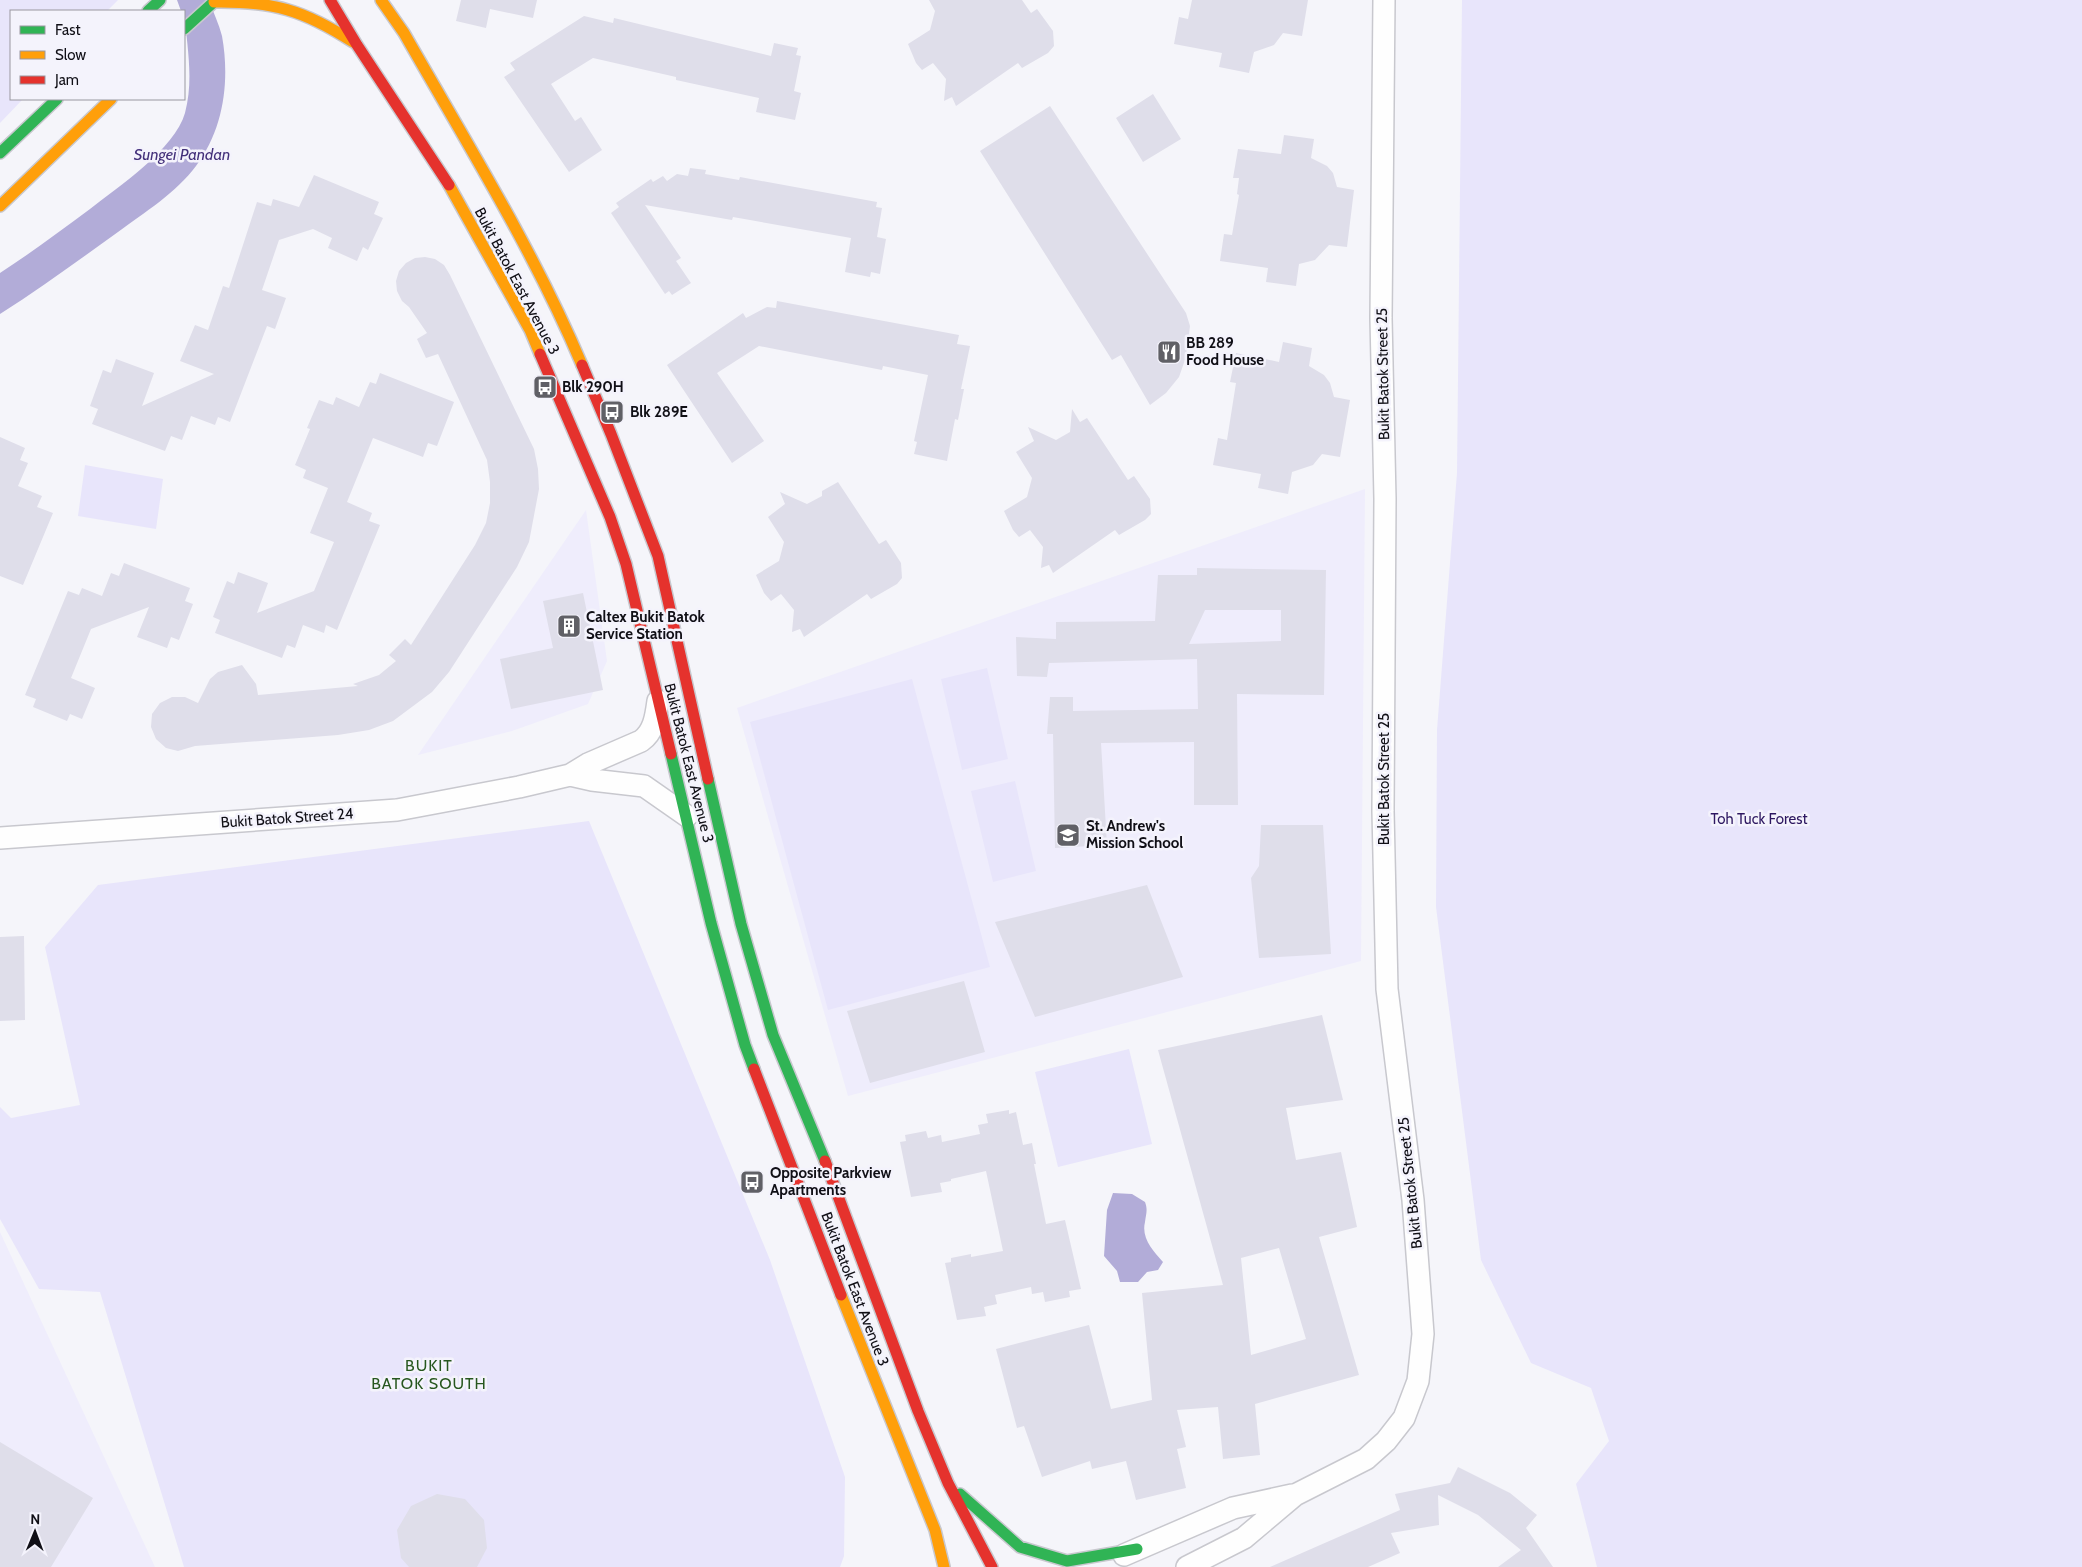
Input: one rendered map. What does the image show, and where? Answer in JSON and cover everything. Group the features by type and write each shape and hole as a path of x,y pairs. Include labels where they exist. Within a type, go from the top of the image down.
{"main road":[{"path":"149,10 160,0"},
{"name":"Bukit Batok East Avenue 3","path":"330,0 356,45 448,184 530,330 610,517 626,564 712,923 745,1045 871,1374 936,1530 944,1567"},
{"name":"Bukit Batok East Avenue 3","path":"381,0 404,33 531,257 561,316 611,434 658,556 739,914 773,1035 825,1161 895,1352 948,1482 992,1567"},
{"path":"185,28 214,2 258,1 299,10 332,28 356,45"},
{"path":"0,153 56,100"},
{"path":"0,206 110,100"},
{"path":"948,1482 1020,1547 1067,1561 1137,1549"},
{"path":"927,1558 936,1530"}],"street":[{"name":"Bukit Batok Street 25","path":"1187,1567 1244,1538 1295,1495 1366,1459 1386,1441 1404,1418 1418,1381 1423,1334 1413,1200 1387,989 1381,318 1384,0"},
{"name":"Bukit Batok Street 24","path":"0,838 397,810 519,787 570,775 588,764 646,737 656,720 658,701"},
{"name":"Bukit Batok Street 24","path":"570,775 592,780 644,786 687,816"},
{"name":"Bukit Batok Street 25","path":"1100,1567 1233,1508 1295,1495"}],"shaded area":[{"name":"St. Andrew's Mission School","path":"1365,489 1361,961 848,1096 737,708"},
{"path":"586,510 607,661 588,704 512,731 418,755"},
{"path":"0,1232 155,1567 0,1567"}],"green space":[{"path":"0,0 118,0 108,10 10,10 10,100 22,100 0,123"},
{"name":"Toh Tuck Forest","path":"1462,0 2082,0 2082,1567 1597,1567 1576,1484 1609,1441 1591,1388 1531,1363 1481,1260 1436,907 1437,730 1457,473"},
{"path":"85,465 163,479 156,529 78,516"},
{"path":"987,668 1008,759 962,770 941,679"},
{"path":"912,679 990,967 828,1010 750,722"},
{"path":"1015,781 1036,871 993,882 971,791"},
{"path":"589,821 770,1260 845,1477 844,1556 840,1567 184,1567 100,1292 39,1289 0,1219 0,1107 11,1118 80,1105 45,947 98,885"},
{"path":"1129,1049 1152,1144 1058,1167 1035,1072"}],"water":[{"name":"Sungei Pandan","path":"177,0 209,0 222,36 225,87 219,120 205,152 188,176 160,202 60,274 0,314 0,273 57,234 130,178 158,153 179,127 185,113 189,88 185,10 181,10"},
{"path":"1113,1193 1132,1194 1145,1202 1147,1210 1144,1228 1146,1239 1163,1262 1158,1270 1147,1272 1138,1282 1120,1282 1117,1271 1104,1256 1107,1210"}],"building":[{"path":"461,0 537,0 533,18 490,9 486,28 456,21"},
{"path":"929,0 1022,0 1031,13 1037,9 1053,31 1054,46 1048,53 1022,68 1018,63 956,106 952,97 944,101 946,79 933,63 922,70 916,63 908,44 930,30 935,11"},
{"path":"1192,0 1308,0 1302,36 1283,33 1274,45 1254,52 1249,73 1219,67 1222,53 1174,44 1179,17 1188,19"},
{"path":"584,16 613,23 614,18 771,56 774,43 798,48 796,55 801,56 794,91 801,93 795,120 756,112 759,98 676,80 676,77 593,58 551,84 575,121 581,117 602,150 569,172 504,77 515,70 510,63"},
{"path":"1153,94 1181,139 1143,162 1116,118"},
{"path":"1050,106 1186,313 1190,326 1186,357 1179,377 1166,393 1150,405 1121,355 1112,360 980,151"},
{"path":"1284,135 1314,139 1311,158 1327,166 1333,173 1337,187 1354,190 1347,247 1329,245 1315,260 1299,264 1296,286 1266,282 1268,268 1220,261 1224,234 1232,235 1239,195 1237,194 1239,178 1233,178 1238,149 1281,154"},
{"path":"690,168 706,170 705,174 739,180 740,177 877,202 876,207 882,208 877,237 886,239 880,274 871,272 870,277 845,272 851,238 733,217 732,220 645,205 681,258 676,261 691,283 672,295 669,291 665,294 611,213 619,207 616,203 651,179 653,182 663,176 667,181 677,174 688,176"},
{"path":"314,175 379,202 374,214 383,218 368,250 363,247 357,261 328,248 332,238 313,229 279,240 262,290 286,298 275,329 267,326 230,422 218,417 215,425 191,416 182,440 171,436 165,451 92,424 98,409 90,406 103,370 111,373 116,359 154,373 142,406 214,374 180,361 195,325 208,330 223,286 229,288 257,202 271,206 273,199 299,207"},
{"path":"415,258 435,259 444,265 450,275 534,449 539,489 529,542 517,567 449,672 432,692 393,721 369,730 338,735 195,746 178,751 166,748 156,739 151,727 152,714 160,703 172,697 185,697 198,703 210,679 218,672 242,665 256,684 258,695 358,686 353,684 379,675 396,661 389,655 405,639 411,645 475,545 486,523 490,503 487,460 438,354 426,358 417,339 427,333 409,307 402,301 397,291 396,281 399,271 406,263"},
{"path":"777,301 959,335 957,344 970,346 961,389 964,389 958,420 955,419 947,461 914,454 917,442 914,441 928,375 883,366 882,370 759,346 717,373 764,441 732,463 667,365 743,313 746,318 767,307 776,308"},
{"path":"1283,342 1312,348 1309,366 1324,375 1330,383 1334,397 1350,400 1340,457 1322,454 1313,465 1292,472 1288,494 1258,488 1261,474 1213,465 1218,438 1227,440 1236,383 1230,382 1236,353 1279,362"},
{"path":"380,373 454,402 437,446 428,443 423,457 373,438 347,502 372,513 369,521 380,525 337,630 326,625 324,633 303,625 295,648 287,645 282,658 215,633 220,620 213,617 227,581 234,584 238,572 268,583 257,613 314,591 334,542 310,533 328,488 303,478 306,470 295,465 310,429 307,428 319,400 333,405 336,397 359,407 370,382 376,384"},
{"path":"1072,409 1080,422 1087,418 1128,480 1134,476 1150,499 1151,514 1145,520 1119,535 1115,530 1053,573 1049,565 1041,568 1043,547 1030,530 1019,537 1013,530 1004,511 1027,497 1032,478 1016,452 1034,441 1028,427 1056,440 1070,432"},
{"path":"0,437 25,448 20,460 28,463 18,486 42,496 37,507 53,513 23,585 0,576"},
{"path":"838,482 879,544 886,540 901,563 902,578 897,584 871,599 867,594 804,637 800,629 792,632 794,610 781,594 771,601 764,593 756,575 779,561 784,542 768,517 785,504 780,492 807,504 822,496 822,491"},
{"path":"124,563 190,588 185,601 193,604 179,640 171,637 167,648 137,637 149,607 91,629 71,678 95,688 82,719 70,714 67,721 33,707 36,699 25,695 68,591 79,595 82,588 102,596 111,573 119,576"},
{"path":"1197,568 1326,570 1324,695 1237,694 1238,805 1194,805 1194,742 1101,743 1107,845 1055,848 1053,734 1047,734 1050,697 1073,697 1073,711 1198,709 1197,659 1049,663 1047,677 1017,676 1016,637 1056,639 1056,622 1155,621 1158,575 1197,575","holes":["1205,610 1281,610 1281,641 1189,644"]},
{"name":"Caltex Bukit Batok Service Station","path":"583,593 603,690 511,709 500,659 553,648 543,601"},
{"path":"1261,825 1323,825 1331,954 1259,958 1251,878 1259,866"},
{"path":"1147,885 1183,977 1035,1017 995,922"},
{"path":"24,936 25,1020 0,1021 0,937"},
{"path":"964,981 985,1052 870,1083 847,1011"},
{"path":"1322,1015 1343,1100 1286,1108 1296,1160 1341,1152 1357,1227 1319,1237 1359,1375 1255,1404 1260,1455 1223,1459 1218,1407 1177,1410 1186,1447 1177,1449 1186,1488 1136,1500 1126,1461 1092,1469 1090,1461 1042,1477 1024,1426 1017,1428 996,1349 1089,1325 1111,1409 1152,1400 1142,1293 1223,1285 1158,1050","holes":["1279,1248 1306,1339 1251,1355 1241,1258"]},
{"path":"1009,1110 1009,1114 1016,1112 1023,1145 1032,1143 1036,1164 1034,1164 1046,1224 1065,1220 1081,1289 1069,1291 1070,1297 1045,1302 1043,1292 1032,1294 1031,1287 995,1295 997,1304 984,1307 986,1316 957,1320 945,1263 951,1262 951,1258 971,1254 971,1257 1003,1251 986,1171 940,1183 942,1192 911,1197 900,1142 906,1141 905,1135 926,1131 928,1138 941,1135 942,1142 980,1134 978,1125 988,1123 986,1114"},
{"path":"0,1442 93,1498 51,1567 0,1567"},
{"path":"1458,1467 1510,1493 1537,1515 1526,1528 1553,1567 1498,1567 1521,1550 1478,1515 1438,1495 1439,1525 1391,1533 1400,1553 1368,1567 1270,1567 1400,1510 1395,1494 1450,1483"},
{"path":"437,1494 465,1499 484,1520 487,1548 477,1567 409,1567 401,1558 397,1530 411,1506"}],"traffic: fast":[{"path":"149,10 160,0"},
{"path":"185,28 216,0"},
{"path":"0,153 56,100"},
{"path":"671,754 711,923 745,1045 754,1069"},
{"path":"708,779 741,924 773,1035 825,1161"},
{"path":"960,1494 1020,1547 1067,1561 1137,1549"}],"traffic: slow":[{"path":"381,0 404,33 498,196 563,322 582,365"},
{"path":"214,2 253,3 287,10 319,22 353,42"},
{"path":"0,206 110,100"},
{"path":"449,185 530,330 540,354"},
{"path":"841,1295 935,1530 944,1567"}],"traffic: jam":[{"path":"330,0 357,45 449,185"},
{"path":"540,354 610,517 626,564 671,754"},
{"path":"582,365 658,556 708,779"},
{"path":"754,1069 841,1295"},
{"path":"825,1161 918,1411 948,1483 992,1567"}],"place":[{"name":"BB 289 Food House","path":"1169,352"},
{"name":"Blk 290H","path":"545,387"},
{"name":"Blk 289E","path":"612,412"},
{"name":"Caltex Bukit Batok Service Station","path":"569,626"},
{"name":"St. Andrew's Mission School","path":"1068,835"},
{"name":"Opposite Parkview Apartments","path":"752,1182"}],"district":[{"name":"BUKIT BATOK SOUTH","path":"429,1374"}]}
